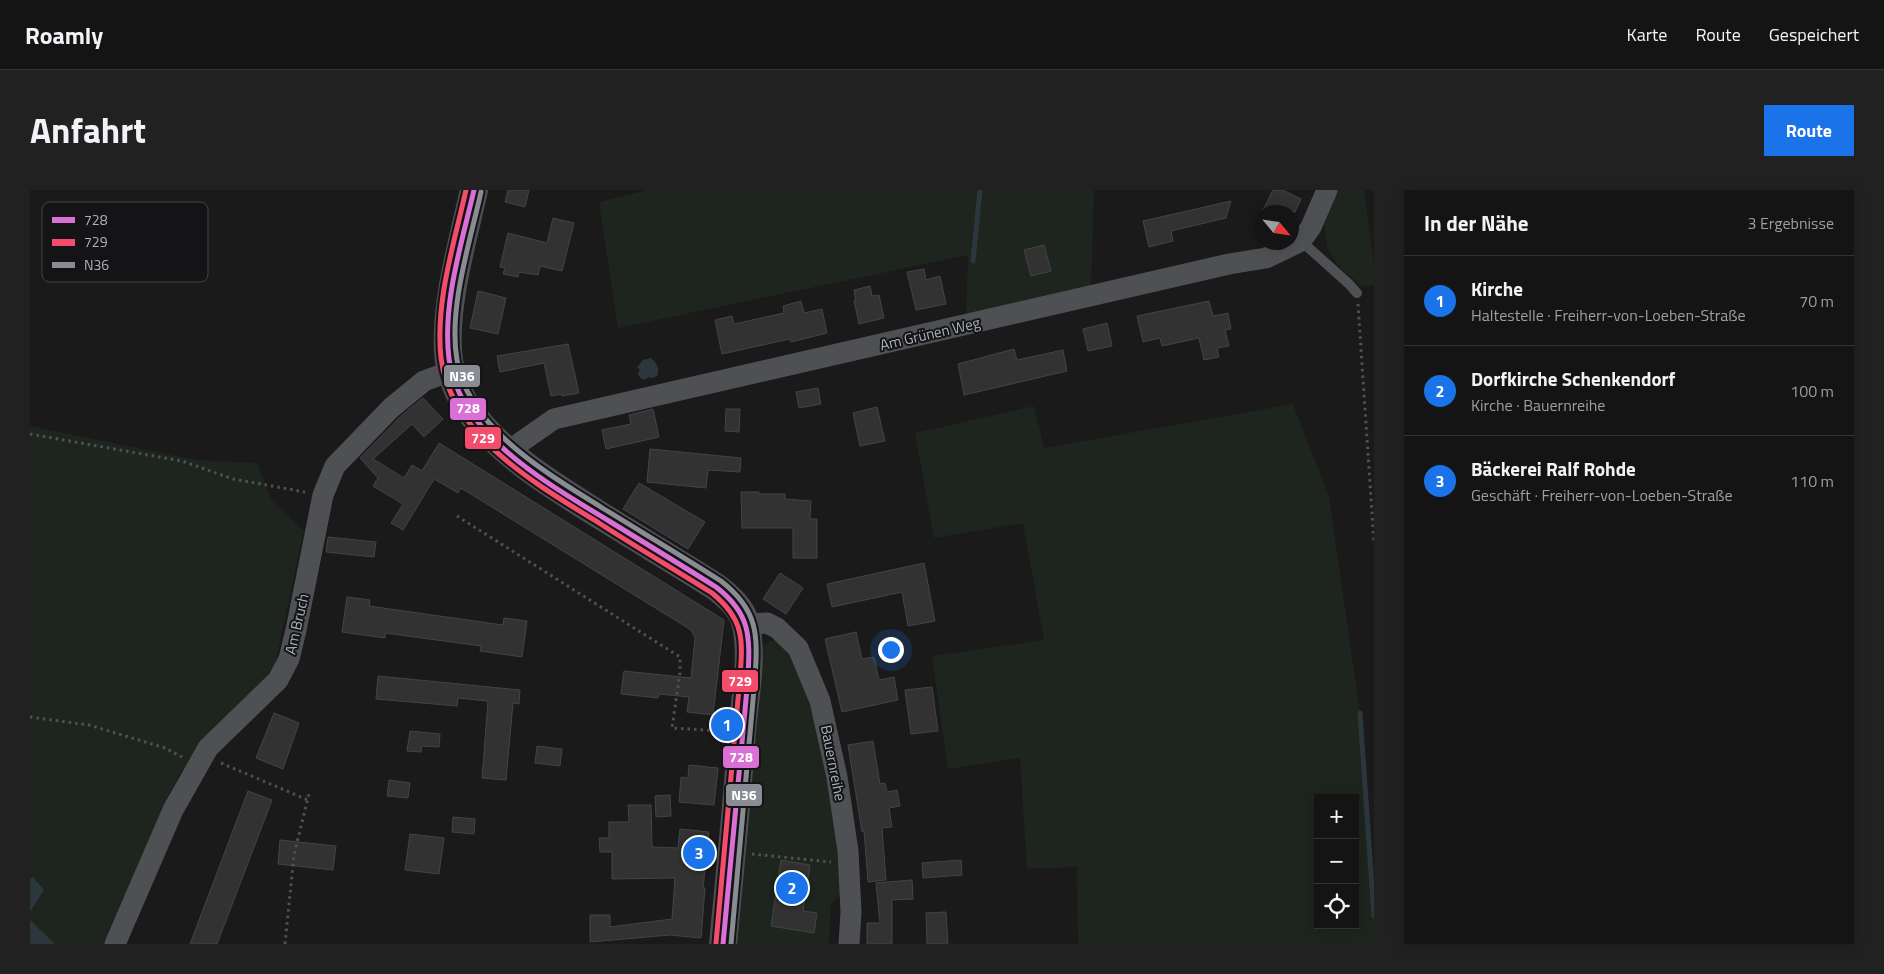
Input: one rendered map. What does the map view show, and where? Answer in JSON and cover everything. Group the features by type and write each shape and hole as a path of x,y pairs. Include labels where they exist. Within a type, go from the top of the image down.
{"main road":[{"path":"474,190 451,300 448,338 451,371 459,392 471,413 494,439 556,488 716,587 740,610 746,624 749,649 723,944"}],"street":[{"path":"1301,241 1311,227 1327,190"},
{"name":"Am Grünen Weg","path":"510,453 521,442 554,419 1229,264 1266,258 1301,241"},
{"name":"Am Bruch","path":"115,944 173,810 208,748 278,680 289,659 323,494 336,466 391,408 424,381 451,371"},
{"name":"Bauernreihe","path":"746,624 767,623 777,628 798,648 820,702 837,777 849,862 851,912 849,944"}],"lane":[{"path":"1301,241 1357,293"}],"path":[{"path":"1357,293 1374,543"},
{"path":"30,434 182,461 233,479 323,494"},
{"path":"457,516 680,657 680,673 672,728 742,732"},
{"path":"30,717 89,724 201,760 308,800"},
{"path":"285,944 294,855 309,794"},
{"path":"732,852 849,862"}],"shaded area":[{"path":"648,190 1094,190 1091,289 966,317 968,255 618,328 599,202"},
{"path":"1334,190 1364,190 1374,265 1374,285 1361,286 1338,265 1327,246 1323,213"},
{"path":"651,358 657,366 657,376 648,377 644,380 640,378 638,373 640,370 637,367 643,360"},
{"path":"1293,404 1329,497 1360,713 1374,916 1374,944 1078,944 1077,867 1027,869 1020,758 948,769 932,656 1044,640 1023,523 934,538 915,433 1034,406 1044,448"},
{"path":"30,426 196,460 257,463 272,501 304,531 273,673 226,718 178,776 103,944 55,944 30,920 30,912 44,890 34,878 30,879"},
{"path":"770,641 784,641 795,653 831,778 842,893 831,904 829,944 734,944 754,765 753,748 760,648"},
{"path":"33,877 44,890 30,912 30,879"},
{"path":"30,920 55,944 30,944"}],"building":[{"path":"508,190 529,190 525,207 505,202"},
{"path":"1273,190 1283,190 1301,199 1298,205 1266,205"},
{"path":"1231,201 1226,218 1171,231 1173,241 1149,247 1143,221"},
{"path":"553,218 574,223 562,271 540,266 538,275 519,272 518,277 503,274 505,268 500,267 508,233 547,243"},
{"path":"1044,245 1051,271 1031,276 1024,250"},
{"path":"924,269 926,280 940,276 946,304 916,310 907,272"},
{"path":"870,286 872,296 879,295 884,318 859,324 854,290"},
{"path":"478,291 506,298 498,334 470,328"},
{"path":"801,301 804,313 822,309 827,333 791,342 790,339 722,354 715,320 732,316 734,324 784,313 783,306"},
{"path":"1209,301 1213,316 1228,313 1231,329 1225,330 1229,346 1217,348 1219,357 1204,360 1199,338 1162,346 1160,338 1143,342 1137,316"},
{"path":"1107,323 1112,346 1088,351 1083,329"},
{"path":"568,344 579,393 551,396 544,363 500,372 497,356"},
{"path":"1014,349 1017,360 1063,350 1067,371 964,395 958,364"},
{"path":"818,388 821,404 799,408 796,392"},
{"path":"423,398 443,419 424,437 412,424 373,459 404,478 412,465 422,471 439,443 724,620 713,715 687,712 689,697 659,694 658,698 621,694 624,671 691,678 695,638 691,630 461,488 458,493 434,479 403,530 391,523 403,504 373,486 378,478 360,458 401,416"},
{"path":"877,407 885,441 860,446 853,413"},
{"path":"653,409 659,437 606,449 602,430 631,424 629,415"},
{"path":"726,409 740,409 739,432 725,431"},
{"path":"650,449 741,458 740,472 708,470 706,488 647,482"},
{"path":"639,483 705,522 688,549 623,509"},
{"path":"741,492 785,494 785,499 811,501 810,519 817,519 817,558 793,558 793,528 742,528"},
{"path":"328,537 376,542 374,557 326,552"},
{"path":"924,563 935,621 908,626 902,592 832,607 827,584"},
{"path":"780,573 803,588 786,614 763,599"},
{"path":"347,597 370,600 369,606 503,625 504,618 527,621 522,657 480,651 481,646 385,633 385,638 342,632"},
{"path":"856,632 862,659 874,657 879,680 894,677 898,700 842,712 825,639"},
{"path":"378,676 520,690 519,704 513,703 506,780 482,778 488,701 458,698 457,706 376,699"},
{"path":"932,687 938,731 911,734 905,690"},
{"path":"274,713 299,723 283,769 256,758"},
{"path":"410,731 440,734 439,747 422,746 421,752 407,751"},
{"path":"873,741 880,784 885,783 887,792 897,790 900,806 889,808 892,827 882,828 886,880 868,882 864,831 862,832 848,745"},
{"path":"537,746 562,749 560,766 535,763"},
{"path":"689,765 718,768 714,805 679,802 681,777 688,778"},
{"path":"389,780 410,783 408,798 387,796"},
{"path":"248,791 272,800 217,944 190,944"},
{"path":"670,795 671,816 656,817 655,796"},
{"path":"628,805 651,805 652,847 678,848 680,829 709,832 703,888 705,888 701,938 670,935 590,942 590,915 610,915 610,927 672,919 675,878 612,879 612,852 600,852 599,838 609,838 609,822 629,822"},
{"path":"453,817 475,819 474,834 452,832"},
{"path":"410,834 444,838 439,874 405,870"},
{"path":"280,840 336,846 333,870 278,864"},
{"path":"781,860 810,865 803,911 817,913 814,933 771,926"},
{"path":"961,860 962,875 923,878 922,863"},
{"path":"912,880 913,899 892,900 892,944 867,944 867,923 880,923 876,883"},
{"path":"946,912 948,944 927,944 926,913"}],"waterway":[{"path":"973,261 980,190"},
{"path":"1360,713 1374,916"}],"transit line":[{"name":"729","path":"466,190 443,294 440,337 441,358 448,386 461,411 479,435 525,475 550,493 712,593 730,612 739,630 741,641 740,677 716,943"},
{"name":"728","path":"474,190 454,273 448,317 449,359 456,386 470,411 488,434 535,474 716,587 736,607 746,627 749,650 748,678 723,944"},
{"name":"N36","path":"481,192 466,254 455,319 457,360 464,385 477,408 494,429 514,448 537,465 583,496 721,581 742,602 753,624 756,648 755,678 731,944"}],"place":[{"name":"Kirche","path":"727,725"},
{"name":"Bäckerei Ralf Rohde","path":"699,853"},
{"name":"Dorfkirche Schenkendorf","path":"792,888"}]}
